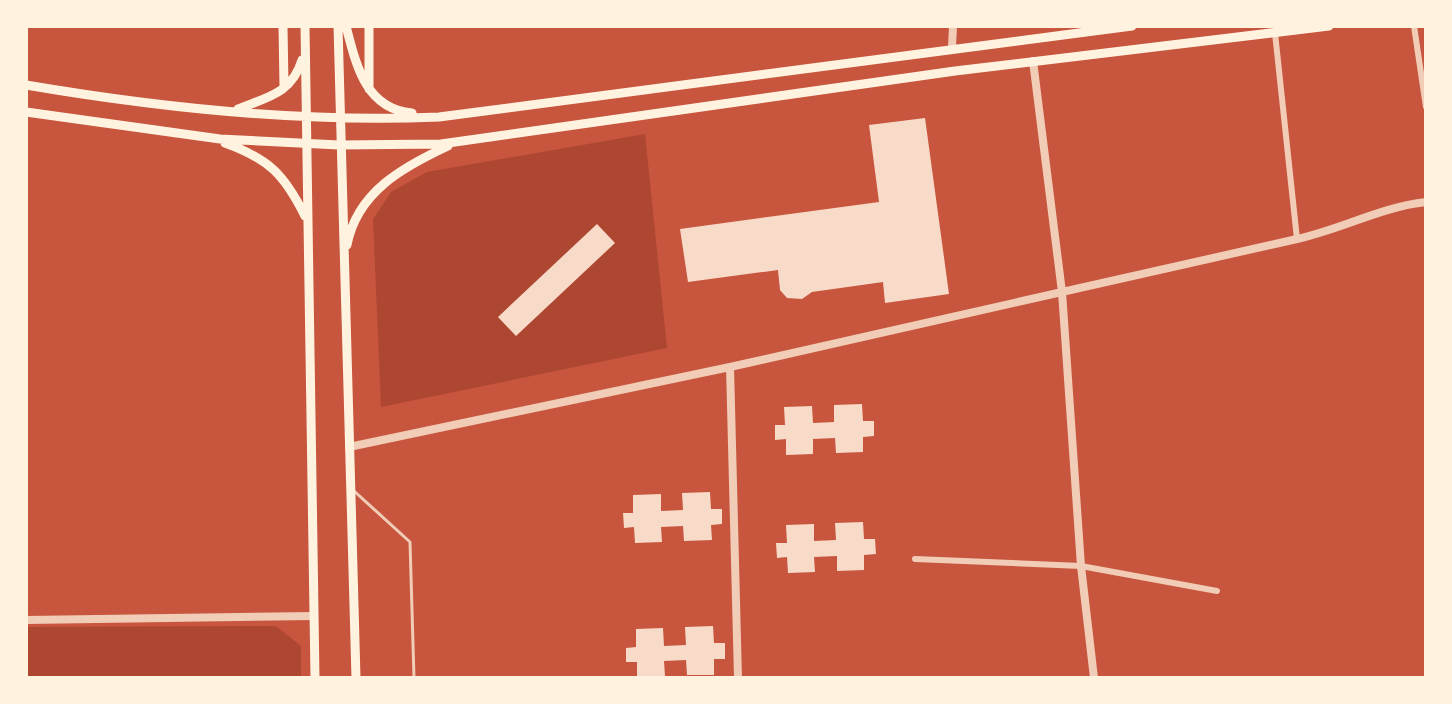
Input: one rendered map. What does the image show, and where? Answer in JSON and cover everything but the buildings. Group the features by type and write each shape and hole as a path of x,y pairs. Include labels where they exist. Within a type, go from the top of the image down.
{"main road":[{"path":"283,26 284,87"},
{"path":"305,26 315,678"},
{"path":"338,26 356,678"},
{"path":"346,26 358,69 370,93 398,112 448,116"},
{"path":"369,26 370,93"},
{"path":"26,85 305,116 448,116 952,47 1132,26"},
{"path":"26,112 214,139 339,145 459,141 1033,61 1329,26"},
{"path":"234,110 296,79 305,49"},
{"path":"214,139 252,152 274,167 292,189 307,219"},
{"path":"343,265 351,225 368,197 402,169 459,141"}],"street":[{"path":"952,47 953,26"},
{"path":"1414,26 1426,107"},
{"path":"1275,33 1297,239"},
{"path":"1033,61 1062,292 1081,566 1094,678"},
{"path":"349,447 730,367 1297,239 1335,230 1394,205 1426,202"},
{"path":"730,367 738,678"},
{"path":"915,559 1081,566 1217,591"},
{"path":"26,620 314,616"}],"lane":[{"path":"350,488 410,542 414,678"}],"shaded area":[{"path":"645,134 667,348 381,407 373,219 391,192 427,172"},
{"path":"276,626 301,646 301,678 26,678 26,627"}]}
